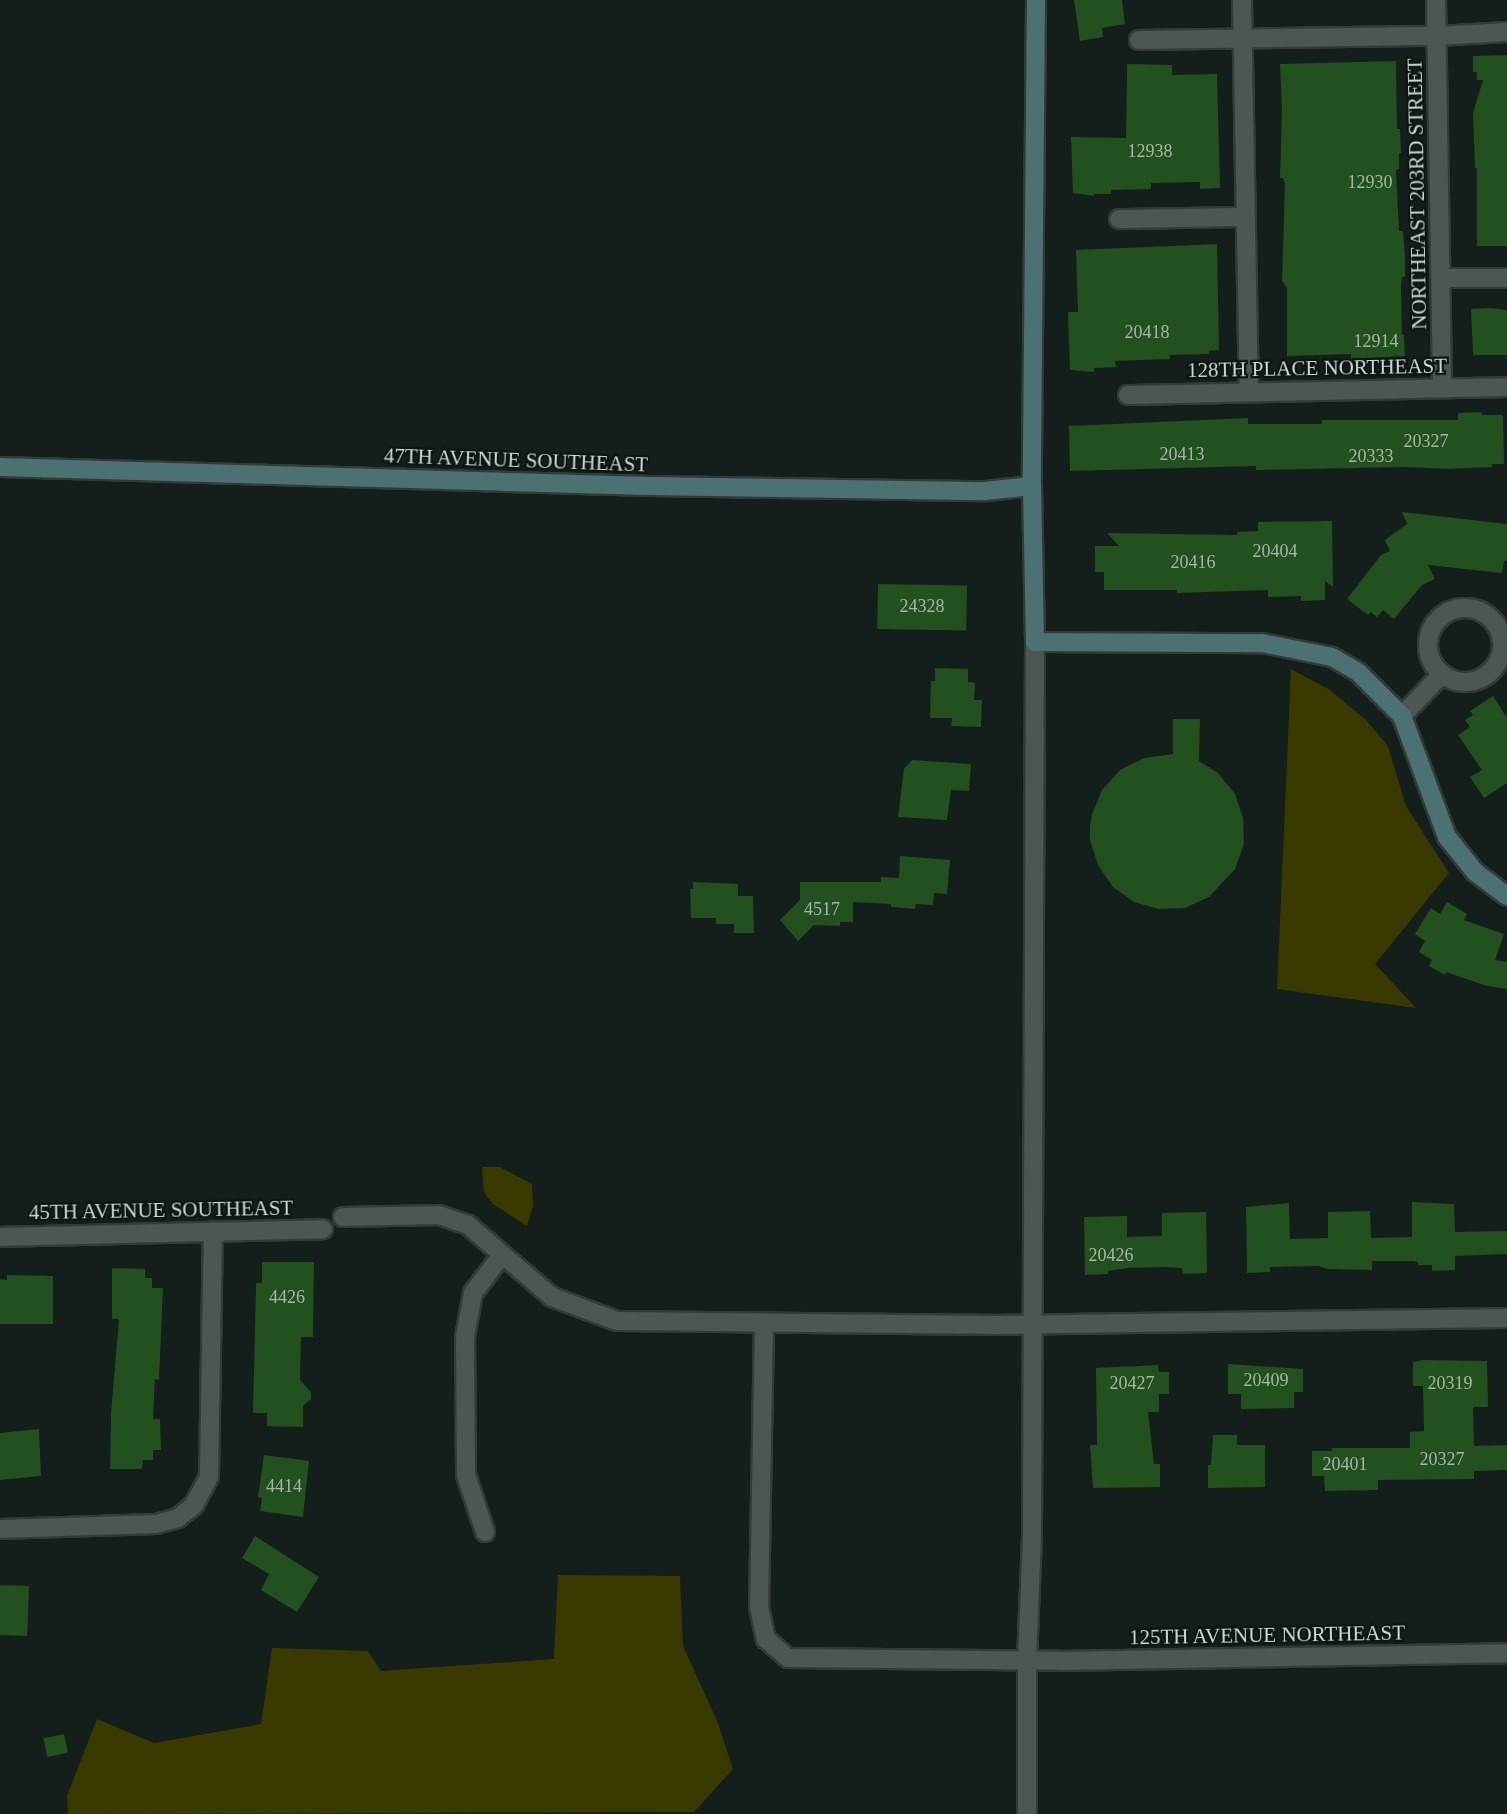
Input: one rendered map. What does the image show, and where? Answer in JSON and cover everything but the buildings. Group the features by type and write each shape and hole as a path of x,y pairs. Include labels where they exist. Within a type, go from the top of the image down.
{"street":[{"path":"1027,1814 1027,1661 1032,1535 1035,642 1032,486 1036,0"},
{"path":"1242,0 1249,392"},
{"name":"NORTHEAST 203RD STREET","path":"1436,0 1442,388"},
{"path":"1139,40 1437,36 1507,32"},
{"path":"1119,219 1246,217"},
{"path":"1441,278 1507,278"},
{"name":"128TH PLACE NORTHEAST","path":"1128,395 1507,387"},
{"name":"47TH AVENUE SOUTHEAST","path":"0,468 637,486 985,491 1032,486"},
{"path":"1460,608 1472,608 1484,612 1493,620 1503,642 1499,660 1488,675 1477,681 1464,683 1442,674 1433,665 1428,641 1438,619 1460,608"},
{"path":"1035,642 1262,643 1302,649 1332,657 1358,672 1402,716 1447,837 1475,873 1507,896"},
{"path":"1402,716 1442,674"},
{"path":"343,1217 439,1215 473,1228 552,1297 616,1322 1033,1324 1507,1318"},
{"name":"45TH AVENUE SOUTHEAST","path":"0,1237 323,1229"},
{"path":"0,1528 156,1524 178,1518 194,1505 209,1477 213,1231"},
{"path":"485,1532 466,1474 465,1337 473,1293 502,1255"},
{"name":"125TH AVENUE NORTHEAST","path":"764,1324 759,1607 766,1639 788,1658 1027,1661 1507,1653"}],"shaded area":[{"path":"1291,669 1330,690 1366,720 1388,746 1406,806 1449,873 1375,964 1416,1008 1277,989"},
{"path":"482,1167 500,1167 532,1184 533,1206 527,1226 493,1204 484,1193"},
{"path":"558,1575 680,1576 683,1646 718,1723 733,1769 694,1812 68,1814 67,1796 97,1719 154,1743 261,1724 272,1648 368,1651 381,1671 554,1659"}]}
